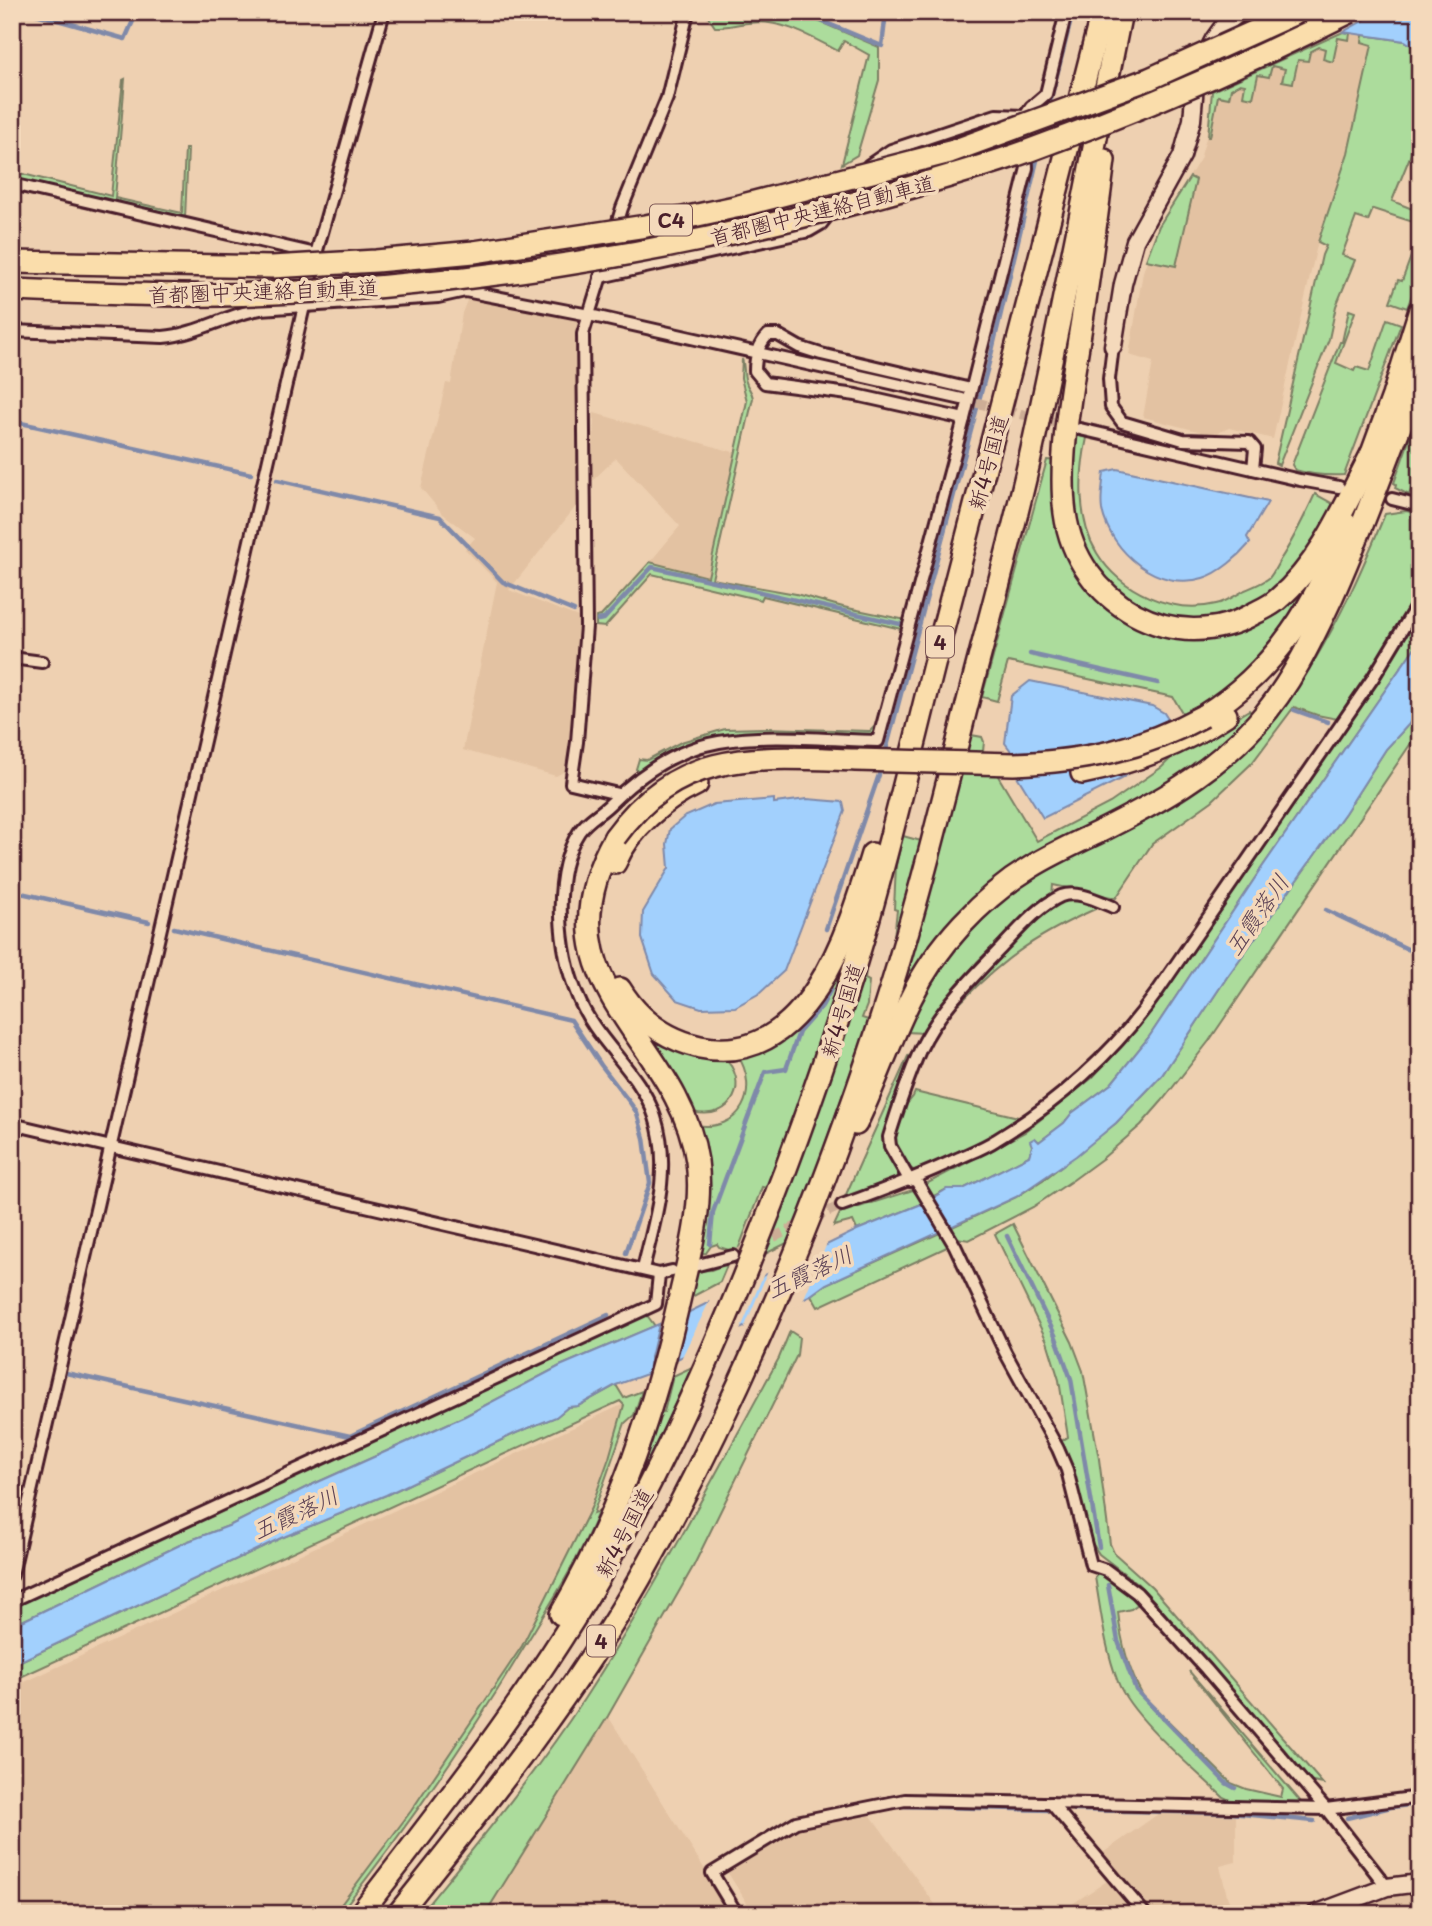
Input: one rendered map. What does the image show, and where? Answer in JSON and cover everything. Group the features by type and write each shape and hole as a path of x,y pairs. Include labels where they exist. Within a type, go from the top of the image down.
{"highway":[{"name":"新4号国道","path":"360,1914 467,1777 559,1645 606,1567 708,1361 741,1260 800,1133 865,933 1064,170 1102,12"},
{"name":"新4号国道","path":"398,1914 499,1788 553,1714 638,1582 694,1478 800,1240 882,1016 940,813 1030,460 1122,12"},
{"path":"1122,12 1090,273 1069,407 1065,459 1065,513 1073,543 1089,578 1129,611 1182,630 1216,629 1246,618 1277,600 1301,576 1325,542 1372,453"},
{"name":"首都圏中央連絡自動車道","path":"12,262 272,267 474,252 646,226 775,197 950,152 1149,79 1298,12"},
{"name":"首都圏中央連絡自動車道","path":"12,289 220,295 443,281 624,256 755,229 865,201 1023,153 1210,79 1350,12"},
{"path":"1206,721 1272,659 1301,622 1333,561 1420,310"},
{"path":"800,1240 866,1103 911,996 938,954 961,926 981,905 1030,867 1130,816 1184,786 1212,766 1236,745 1282,692 1311,644 1350,557 1420,376"},
{"path":"965,544 938,609 882,820 842,943 814,994 792,1019 756,1042 724,1049 684,1043 660,1032 644,1019 620,990 607,955 604,933 606,892 628,819 660,789 694,771 717,764 779,758 1014,764 1082,760 1124,750 1206,721 1242,703 1292,652 1334,593"},
{"path":"467,1777 590,1563 620,1498 654,1404 691,1246 698,1188 697,1162 692,1139 672,1090 610,996 599,973 594,951 591,906 595,881 602,859 621,840"}],"street":[{"path":"12,1575 316,254 384,12"},
{"path":"618,794 570,783 577,742 586,626 583,334 622,208 667,98 688,12"},
{"path":"643,1269 659,1202 663,1173 662,1146 655,1118 634,1077 603,1040 578,998 564,948 562,926 567,858 572,844 588,822 618,794 661,763 697,747 754,738 878,741 964,419 1027,168 1025,116 1046,94 1066,12"},
{"path":"1240,12 1221,29 1201,60 1196,74 1192,120 1182,156 1135,241 1123,284 1109,379 1111,407 1122,422 1183,440 1249,442 1255,449 1253,469"},
{"path":"600,276 809,231 821,224 869,165 891,150 996,116 1025,116"},
{"path":"12,184 316,254"},
{"path":"12,331 163,337 184,335 247,312 438,297 465,292 589,315 962,400"},
{"path":"964,419 856,395 765,383 755,371 757,354 761,342 768,335 778,335 821,355 971,389"},
{"path":"1080,429 1339,487"},
{"path":"1392,499 1420,506"},
{"path":"842,1205 912,1180 995,1141 1063,1094 1123,1037 1157,992 1358,700 1420,600"},
{"path":"12,658 42,662"},
{"path":"1113,907 1079,895 1063,895 1039,911 968,982 937,1022 921,1049 889,1137 890,1146 950,1239 1067,1470 1091,1565 1106,1570 1137,1593 1326,1809 1387,1887"},
{"path":"12,1124 659,1274 671,1271"},
{"path":"694,1266 741,1260"},
{"path":"12,1601 656,1304 659,1274"},
{"path":"737,1914 712,1873 796,1822 905,1800 1326,1809 1420,1797"},
{"path":"1051,1802 1145,1914"},
{"path":"1315,1914 1387,1887 1420,1883"}],"shaded area":[{"path":"1343,32 1387,38 1318,241 1273,439 1229,428 1219,432 1217,436 1143,417 1153,362 1129,355 1143,272 1159,226 1200,159 1206,138 1212,91"},
{"path":"468,298 578,321 580,325 575,346 581,500 509,590 583,619 570,762 567,770 556,776 463,750 497,582 465,549 475,538 443,514 421,488 446,383 451,384 462,313"},
{"path":"594,413 737,453 708,578 650,562 680,526 616,458 592,481"},
{"path":"624,1404 591,1508 522,1646 411,1811 334,1914 12,1914 12,1688"},
{"path":"608,1716 733,1914 485,1914"},
{"path":"869,1813 942,1914 754,1914 728,1873 798,1829"},
{"path":"1158,1814 1236,1815 1236,1862 1220,1866 1234,1914 1150,1914 1100,1855"},
{"path":"1107,1881 1134,1914 1057,1914"},
{"path":"1420,1891 1420,1914 1336,1914 1383,1897"}],"green space":[{"path":"705,12 789,12 811,18 879,47 879,80 857,155 842,164 869,55 844,41 838,51 795,30 772,23 715,27"},
{"path":"1343,32 1350,33 1349,40 1338,38 1333,62 1323,59 1325,49 1319,47 1310,52 1308,61 1298,60 1293,83 1282,81 1285,69 1272,66 1269,77 1258,75 1253,98 1243,96 1245,85 1240,84 1231,89 1229,98 1218,96 1208,137 1212,91"},
{"path":"1363,35 1405,41 1420,51 1420,132 1392,201 1420,212 1419,224 1373,209 1368,221 1356,217 1342,255 1355,260 1336,306 1329,339 1279,465 1275,463 1326,246 1318,242 1348,153 1372,45 1362,42"},
{"path":"125,79 115,198 182,213 185,149 188,149 185,218 17,180 19,173 111,196"},
{"path":"1190,177 1196,180 1176,266 1146,260 1159,226"},
{"path":"1420,232 1420,273 1407,308 1390,302 1398,280 1402,281"},
{"path":"1349,310 1355,312 1336,363 1354,371 1356,367 1369,371 1387,319 1401,324 1344,475 1319,475 1295,470 1292,465 1342,342"},
{"path":"742,359 745,379 753,398 712,579 796,594 906,620 878,730 875,735 730,736 696,744 640,772 636,769 639,759 647,760 681,742 725,729 870,731 879,722 901,629 763,596 761,600 652,574 605,627 596,626 596,617 601,616 650,562 708,577 747,401 741,378"},
{"path":"1420,410 1420,464 1409,495 1395,488 1394,483"},
{"path":"1076,435 1087,438 1081,481 1083,511 1090,540 1107,567 1119,579 1133,589 1165,603 1199,607 1216,604 1264,582 1290,544 1315,494 1333,504 1300,562 1272,591 1244,608 1215,617 1187,618 1159,613 1133,601 1111,583 1092,559 1079,530 1073,506"},
{"path":"1047,460 1058,461 1064,522 1074,564 1095,598 1111,610 1188,637 1309,578 1311,580 1286,620 1256,657 1223,689 1184,716 1173,697 1008,662 997,701 982,697"},
{"path":"1406,511 1420,514 1420,585 1390,639 1337,719 1294,707 1252,763 1212,801 1152,844 1116,898 1053,885 1052,895 1008,931 977,962 924,1033 907,1032 932,984 947,962 982,920 1002,902 1047,871 1148,820 1187,797 1238,757 1291,696 1313,662 1351,591 1385,514"},
{"path":"1420,612 1420,640 1263,866 1149,1037 1111,1084 1039,1142 1035,1138 1029,1156 963,1189 947,1189 932,1197 926,1184 1025,1132 1092,1078 1154,1008 1370,693"},
{"path":"1420,702 1420,730 1209,1041 1162,1101 1141,1125 1103,1158 1033,1207 969,1240 957,1238 950,1228 1016,1197 1046,1178 1116,1123 1162,1075 1227,977 1345,813 1386,749 1409,724"},
{"path":"1249,710 1252,714 1213,752 1160,791 1038,853 906,995 901,993 971,735 982,737 983,751 1037,841 1110,803 1162,767 1175,754"},
{"path":"903,836 921,841 894,937 897,910 894,909 896,865"},
{"path":"1065,900 1102,906 1025,947 958,1002 1021,932 1050,908"},
{"path":"856,929 792,1124 767,1188 762,1187 738,1250 732,1251 717,1244 711,1246 706,1253 696,1254 695,1125 711,1126 735,1116 746,1095 747,1082 737,1054 751,1052"},
{"path":"867,959 867,1005 862,1018 868,1020 867,1026 815,1173 787,1243 761,1256"},
{"path":"651,1035 723,1057 736,1077 734,1097 718,1111 693,1112 644,1040"},
{"path":"914,1054 885,1135 899,1171 897,1178 844,1199 908,1056"},
{"path":"915,1092 1022,1118 921,1173 907,1164 895,1139 898,1120"},
{"path":"913,1190 924,1203 857,1230 853,1221 834,1226 840,1213"},
{"path":"1013,1224 1072,1342 1083,1371 1099,1459 1110,1544 1114,1553 1152,1587 1323,1784 1308,1781 1156,1603 1138,1584 1099,1554 1085,1532 1072,1468 1060,1442 1068,1437 1059,1380 1047,1341 995,1234"},
{"path":"942,1232 948,1243 947,1247 818,1307 811,1295 826,1284"},
{"path":"728,1263 720,1282 686,1300 693,1271 711,1270"},
{"path":"646,1314 655,1326 560,1366 465,1416 307,1487 231,1525 186,1542 12,1626 12,1606"},
{"path":"790,1331 799,1337 797,1355 693,1567 608,1716 485,1914 420,1914 526,1782 610,1657 709,1487 779,1358"},
{"path":"692,1367 647,1464 640,1461 656,1411 664,1412 673,1376"},
{"path":"616,1385 624,1398 642,1391 634,1415 625,1423 593,1514 598,1512 573,1564 459,1750 339,1914 334,1914 411,1811 522,1646 591,1508 624,1405 620,1401 12,1681 12,1665 281,1538 386,1495 516,1433 556,1417 568,1407 578,1406"},
{"path":"1099,1573 1114,1580 1138,1604 1118,1612 1126,1655 1143,1696 1231,1783 1281,1797 1283,1789 1189,1671 1301,1802 1234,1802 1223,1797 1149,1726 1125,1696 1118,1682 1104,1630 1095,1577"}],"water":[{"path":"1379,12 1420,12 1420,51 1405,41 1343,32"},
{"path":"1117,469 1268,502 1247,537 1250,543 1229,564 1203,578 1186,581 1170,579 1139,565 1126,554 1107,526 1101,505 1104,472"},
{"name":"五霞落川","path":"1420,640 1420,702 1409,724 1386,749 1345,813 1227,977 1162,1075 1116,1123 1076,1156 1016,1197 826,1284 811,1295 671,1362 683,1315 857,1230 924,1203 947,1189 963,1189 1029,1156 1032,1146 1030,1141 1035,1138 1039,1142 1111,1084 1149,1037 1263,866"},
{"path":"1030,681 1152,706 1164,713 1180,738 1121,779 1043,818 1012,768 1017,759 1005,743 1011,696"},
{"path":"774,799 774,803 807,799 843,802 845,811 784,971 760,993 735,1007 701,1008 677,1000 654,974 642,938 643,912 669,868 667,844 670,829 684,817 714,804"},
{"name":"五霞落川","path":"659,1324 647,1374 616,1385 578,1406 568,1407 556,1417 516,1433 386,1495 281,1538 12,1665 12,1626 186,1542 231,1525 307,1487 465,1416 560,1366"}],"pier":[{"path":"828,1241 802,1303 743,1331 769,1269"},
{"path":"765,1271 739,1333 680,1361 712,1296"}],"waterway":[{"path":"29,12 125,39 137,12"},
{"path":"800,12 882,46 886,12"},
{"path":"1048,110 1073,12"},
{"path":"885,754 991,355 1038,156"},
{"path":"12,421 251,474"},
{"path":"277,480 440,517 503,582 574,611"},
{"path":"598,620 604,619 652,567 900,624"},
{"path":"1030,654 1158,683"},
{"path":"1294,710 1328,722"},
{"path":"826,929 882,766"},
{"path":"12,891 149,922"},
{"path":"1326,910 1420,955"},
{"path":"174,928 571,1020 637,1113 644,1138 650,1183 626,1253"},
{"path":"710,1244 713,1212 765,1072 786,1069 799,1032 822,1006 831,989"},
{"path":"1007,1236 1055,1335 1071,1379 1099,1547"},
{"path":"66,1373 350,1436 608,1315"},
{"path":"1108,1585 1118,1641 1136,1690 1226,1783 1235,1788"},
{"path":"1347,1818 1391,1807 1420,1804"},
{"path":"900,1806 1050,1810"},
{"path":"1075,1810 1231,1813 1314,1821"}],"tunnel":[{"path":"962,399 1068,426"},
{"path":"733,1256 842,1205"}]}
